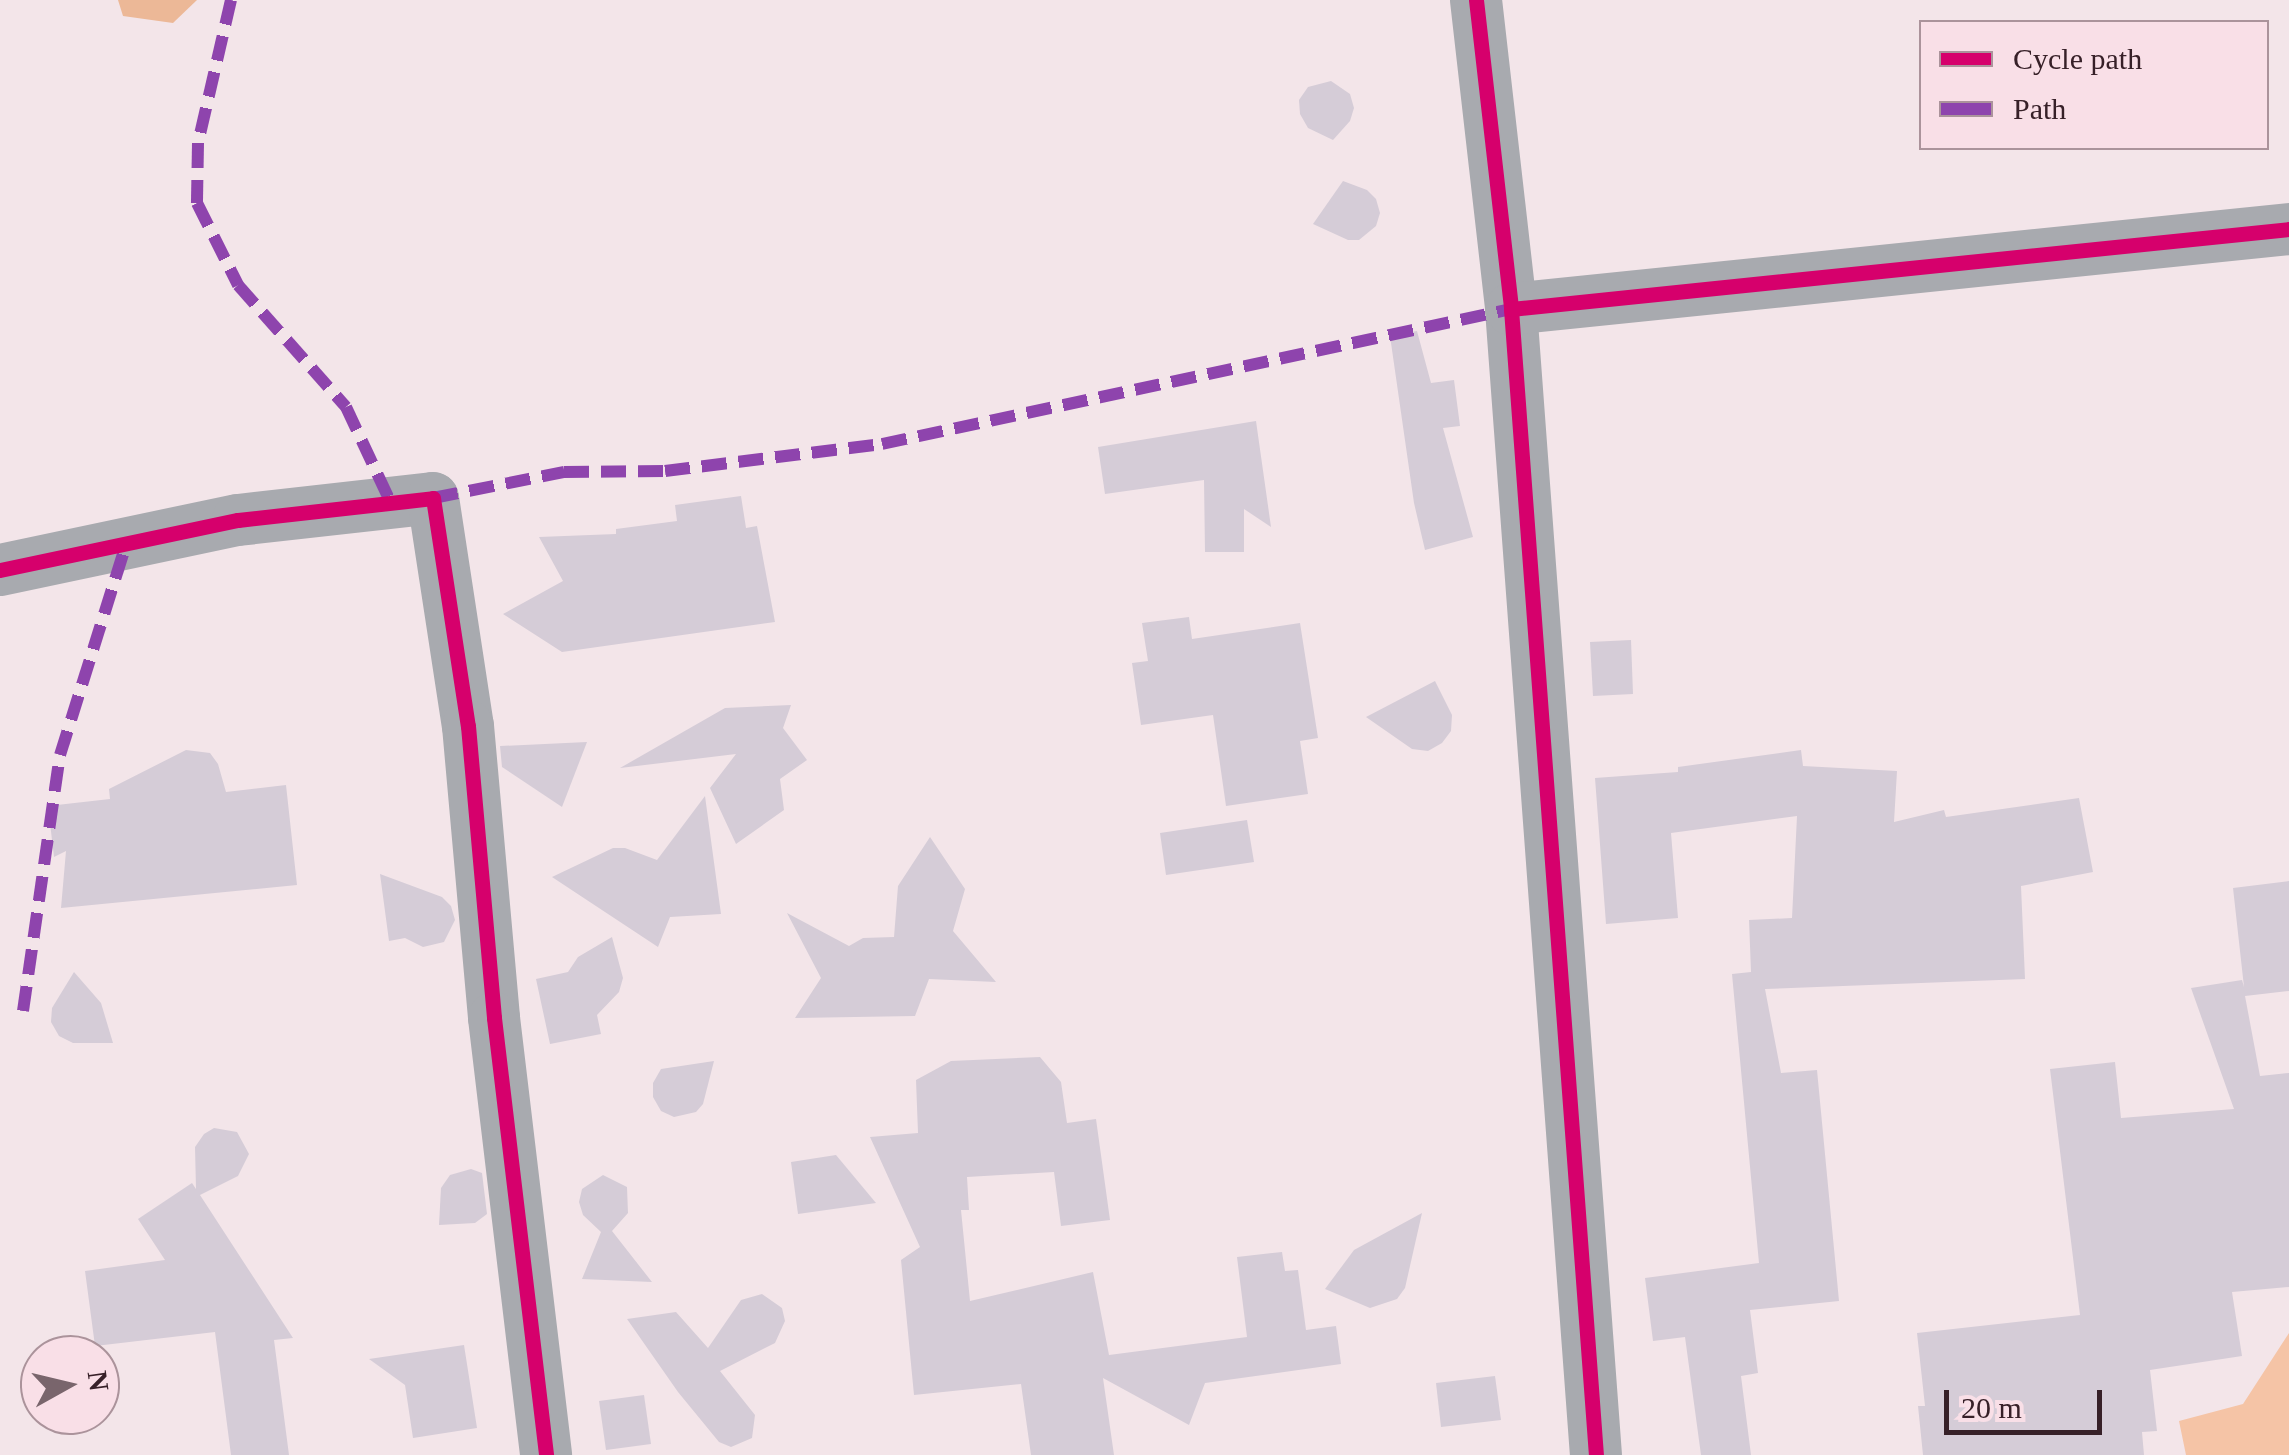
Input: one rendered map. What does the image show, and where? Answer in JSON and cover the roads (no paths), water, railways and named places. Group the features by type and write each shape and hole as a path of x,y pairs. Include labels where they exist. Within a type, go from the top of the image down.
{"street":[{"path":"1476,0 1511,309 1596,1455"},
{"path":"1511,309 2289,229"},
{"path":"0,570 238,520 433,498 468,726 494,1018 546,1455"}]}
